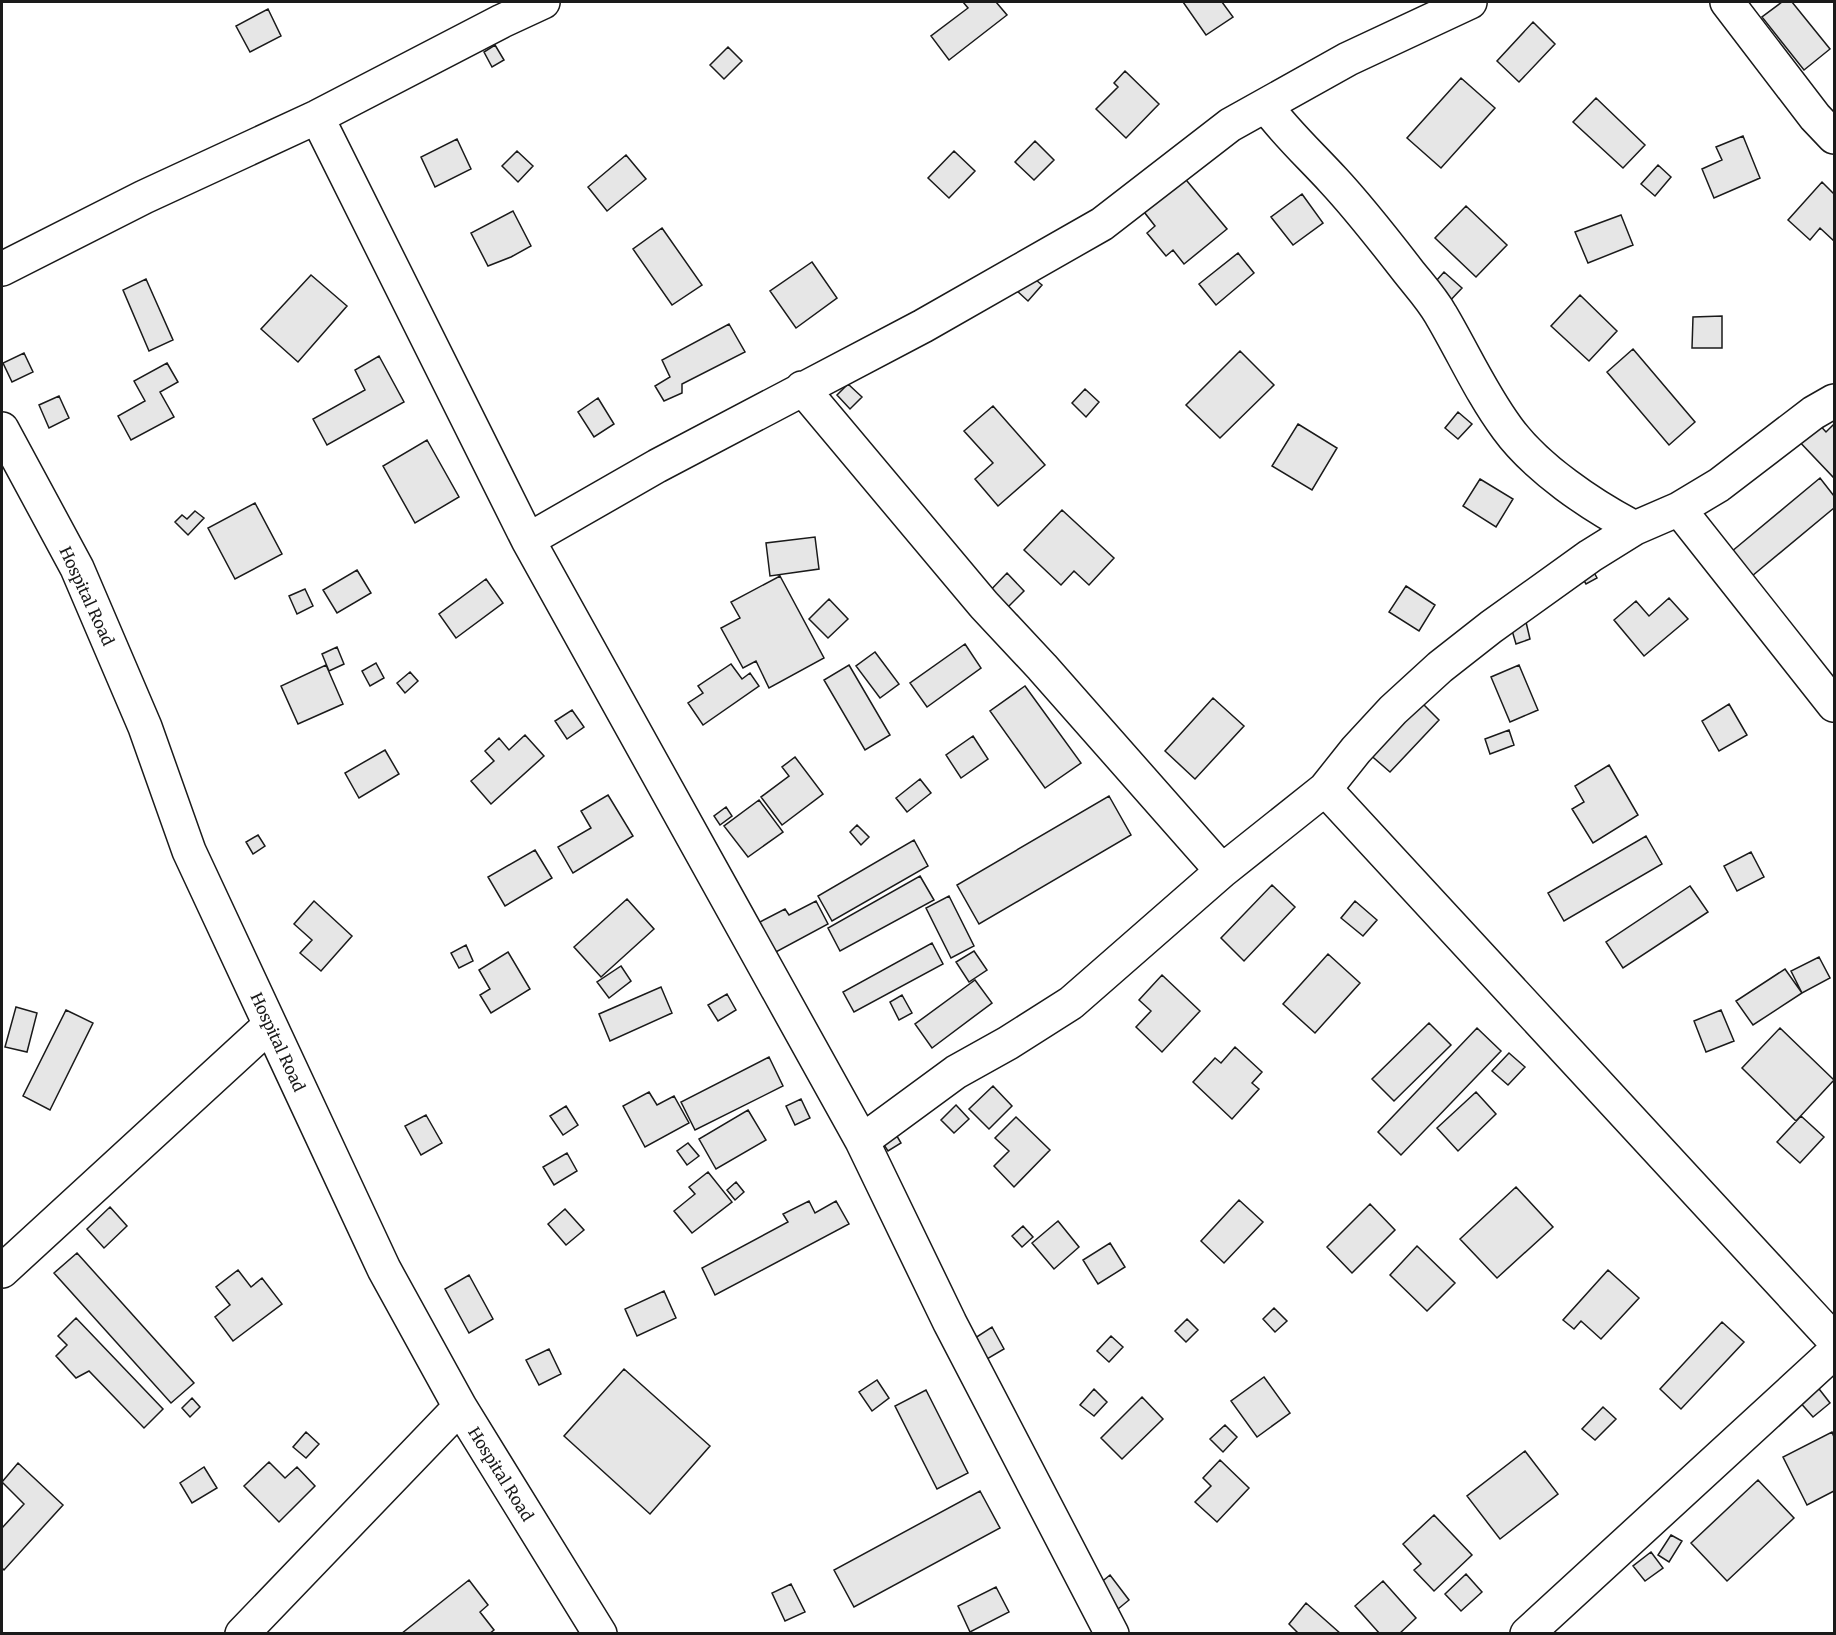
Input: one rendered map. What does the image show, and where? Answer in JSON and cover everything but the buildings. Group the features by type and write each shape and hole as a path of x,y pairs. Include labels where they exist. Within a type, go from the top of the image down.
{"street":[{"path":"2,268 144,197 316,117 498,11 543,2"},
{"path":"528,540 657,466 802,388 874,353 1102,224 1230,125 1348,59 1470,2"},
{"path":"1727,2 1815,117 1834,138"},
{"path":"1266,106 1285,131 1366,217 1433,304 1474,377 1508,430 1542,465 1580,495 1604,512 1635,528"},
{"path":"316,117 528,540 862,1141 950,1323 1112,1634"},
{"path":"802,388 984,605 1042,667 1222,872"},
{"path":"862,1141 956,1072 1008,1043 1071,1003 1222,872 1325,789 1356,750 1393,710 1440,667 1548,585 1635,528 1679,509 1719,485 1813,413 1834,401"},
{"name":"Hospital Road","path":"2,429 77,568 145,727 189,851 384,1269 460,1407 600,1634"},
{"path":"1679,509 1834,705"},
{"path":"1325,789 1834,1340"},
{"path":"2,1271 270,1025"},
{"path":"1527,1634 1834,1352"},
{"path":"242,1634 460,1407"}]}
